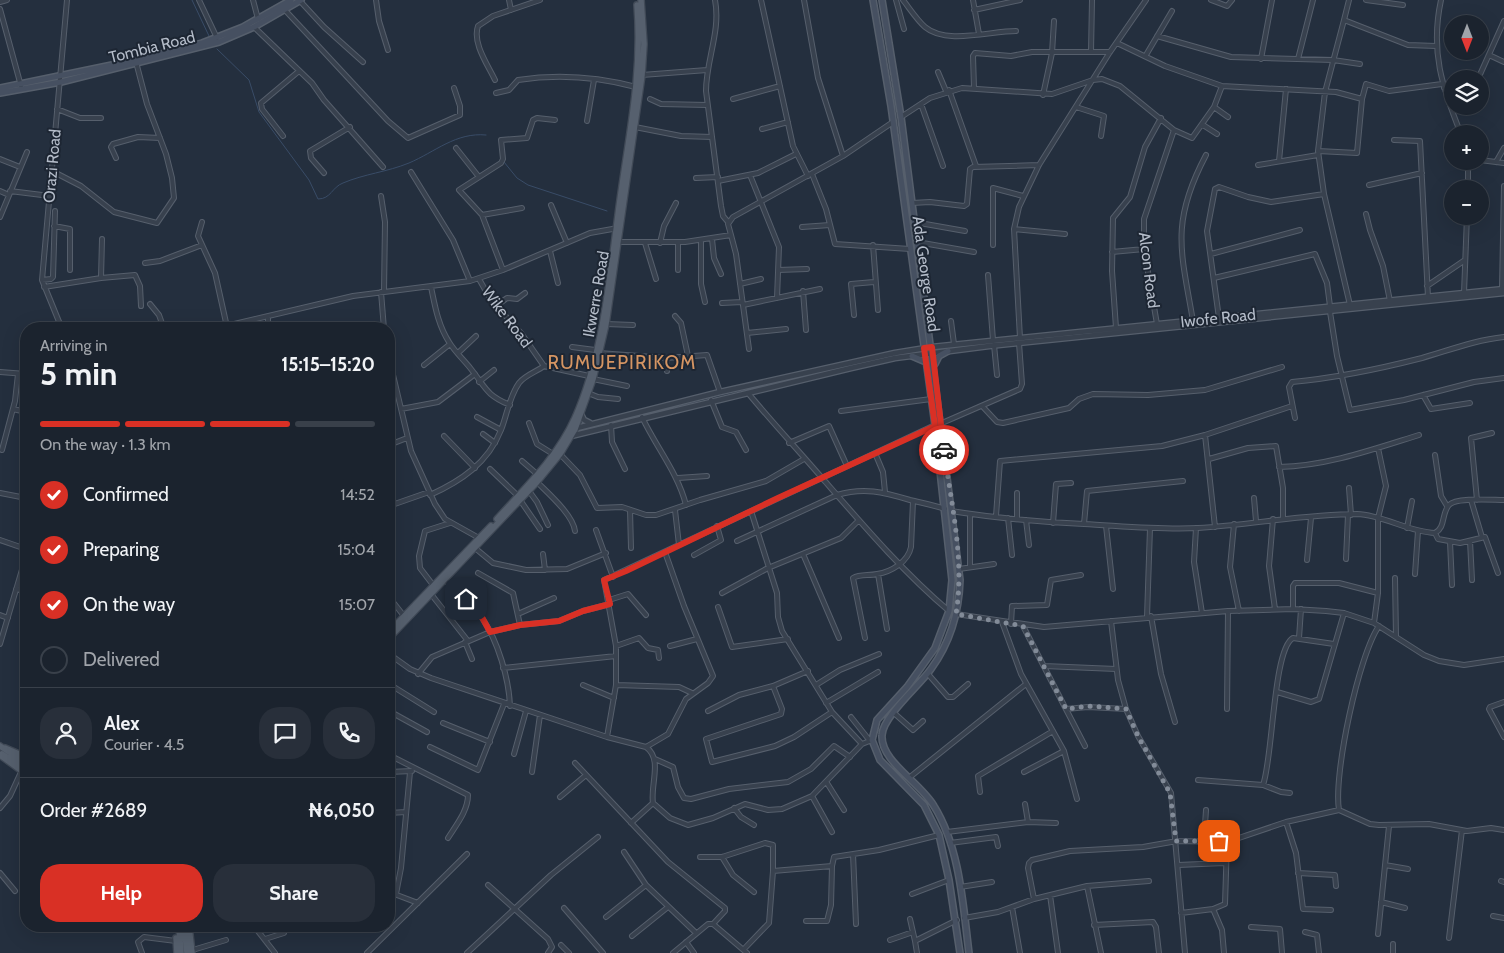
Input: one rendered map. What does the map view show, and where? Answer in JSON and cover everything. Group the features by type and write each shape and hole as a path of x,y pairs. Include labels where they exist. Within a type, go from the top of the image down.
{"main road":[{"name":"Tombia Road","path":"218,40 257,23 291,0"},
{"name":"Tombia Road","path":"0,93 136,62 218,40 257,23 301,0"},
{"name":"Ikwerre Road","path":"618,228 642,76 644,44 639,0"},
{"name":"Ikwerre Road","path":"597,351 606,324 636,87 640,47 639,0"},
{"name":"Ada George Road","path":"871,740 877,720 907,687 935,648 949,611 952,573 935,426 893,122 873,0"},
{"name":"Ada George Road","path":"882,0 901,117 918,242 959,568 959,595 956,614 947,640 928,674 884,726 882,745 888,757 910,777 933,804 947,832 959,887 969,953"},
{"name":"Tombia Road","path":"0,88 21,88"},
{"name":"Ikwerre Road","path":"578,416 588,393 616,242"},
{"path":"934,367 939,356 948,351"},
{"path":"912,356 926,362"},
{"name":"Ikwerre Road","path":"395,628 433,585 538,479 553,454 575,428 591,378"},
{"name":"Ikwerre Road","path":"395,628 445,580 519,498 528,491 560,454 568,436"},
{"path":"871,740 880,760 924,805 939,835 950,880 957,920 960,953"},
{"path":"1,751 11,749 20,754"},
{"path":"1,751 20,760"},
{"path":"1,751 20,768"},
{"path":"175,932 177,953"},
{"path":"179,932 181,953"},
{"path":"185,932 187,953"},
{"path":"190,932 195,952"}],"street":[{"path":"0,2 7,0"},
{"name":"Orazi Road","path":"59,322 42,280 67,0"},
{"path":"199,0 218,40"},
{"path":"253,0 257,23 383,167"},
{"path":"301,0 324,28 363,62"},
{"path":"376,0 379,21 388,50"},
{"path":"509,0 511,10"},
{"path":"495,80 479,47 476,32 481,22 540,0"},
{"path":"715,0 716,30 707,70 707,105 722,212 728,222 727,227 736,254 749,349"},
{"path":"761,0 796,154 810,175 836,245 873,245 910,249"},
{"path":"804,0 818,78 843,156"},
{"path":"896,0 904,29"},
{"path":"903,0 919,21 936,34 948,36 1016,31"},
{"path":"972,0 979,34"},
{"path":"974,10 1020,0"},
{"path":"1091,52 1092,0"},
{"path":"942,423 983,407 1022,387 1014,229 1023,196 1039,165 1110,52 1146,0"},
{"path":"1211,0 1227,6 1232,0"},
{"path":"1261,59 1272,0"},
{"path":"1298,59 1313,0"},
{"path":"1349,0 1325,92 1318,153 1324,194 1350,304"},
{"path":"1366,0 1403,5"},
{"path":"1441,0 1436,46 1443,86 1458,125"},
{"path":"0,9 21,88"},
{"path":"284,9 388,121 408,138 460,115 460,106 454,88"},
{"path":"1146,55 1172,11"},
{"path":"1043,95 1052,53 1054,20"},
{"path":"1344,20 1408,45 1436,46"},
{"path":"1504,21 1489,56 1504,62"},
{"path":"1157,36 1219,55 1261,59 1333,60 1360,64"},
{"path":"1117,43 1166,66 1222,86 1325,92 1362,99"},
{"path":"974,88 974,54 1012,56 1020,53 1110,52"},
{"path":"52,171 81,186 114,212 158,223 174,195 170,168 146,104 136,62"},
{"path":"642,76 707,70"},
{"path":"283,136 262,109 261,103 299,71"},
{"path":"938,72 948,91 976,166"},
{"path":"496,93 509,90 518,80 536,77 594,80 636,87"},
{"path":"901,117 921,104 948,91 974,88 1043,95 1064,92 1093,80 1102,79 1115,84 1174,130 1193,138 1214,107 1222,86"},
{"path":"587,121 594,80"},
{"path":"1258,165 1318,153 1357,153 1362,99 1366,84 1389,92 1443,86"},
{"path":"733,98 780,86"},
{"path":"1280,162 1286,89"},
{"path":"650,99 661,104 707,105"},
{"path":"921,104 943,166"},
{"path":"1076,107 1104,116 1101,136"},
{"path":"1214,107 1228,117"},
{"path":"57,109 80,118 101,118"},
{"path":"504,270 482,215 459,190 501,164 503,159 501,140 527,138 533,120 536,118 555,120"},
{"path":"1116,328 1112,252 1113,218 1130,197 1145,147 1161,118"},
{"path":"762,129 788,122"},
{"path":"728,222 760,201 843,156 893,122"},
{"path":"1203,125 1217,134"},
{"path":"324,173 311,158 310,151 350,128"},
{"path":"635,128 682,136 712,137"},
{"name":"Alcon Road","path":"1157,324 1144,249 1145,213 1174,130"},
{"path":"116,158 111,147 113,144 138,138 160,138"},
{"path":"1394,140 1420,141 1428,297"},
{"path":"456,148 478,177"},
{"path":"1496,162 1504,148"},
{"path":"0,217 26,152"},
{"path":"696,178 718,179 750,175 765,170 777,162 796,154"},
{"path":"1193,321 1182,262 1180,227 1189,193 1206,155"},
{"path":"0,159 20,167"},
{"path":"1489,161 1504,163"},
{"path":"912,203 930,202 966,205 970,169 976,166 1039,165"},
{"path":"411,172 453,240 470,281"},
{"path":"1369,185 1422,173"},
{"path":"750,175 779,247 777,298"},
{"path":"1503,290 1504,186"},
{"path":"1219,318 1208,239 1208,219 1212,197 1217,187 1266,201 1324,194"},
{"path":"993,245 994,188 1023,196"},
{"path":"0,191 50,196"},
{"path":"381,196 385,222 384,322"},
{"path":"660,243 664,226 676,203"},
{"path":"551,205 567,243"},
{"path":"482,215 522,208"},
{"path":"42,280 51,280 53,277 54,211"},
{"path":"1366,214 1383,266 1390,301"},
{"path":"202,222 198,236 215,273 226,322"},
{"path":"914,222 965,231"},
{"path":"802,227 830,225"},
{"path":"1464,293 1467,225"},
{"path":"54,226 70,229 70,270"},
{"path":"250,322 326,302 479,279 590,233 618,228"},
{"path":"1014,229 1065,234"},
{"path":"1211,254 1300,230"},
{"path":"616,242 660,243 701,241 731,235"},
{"path":"101,278 102,239"},
{"path":"712,240 714,258 721,274"},
{"path":"701,241 701,284 705,302"},
{"path":"678,242 678,270"},
{"path":"918,242 974,252"},
{"path":"646,243 656,279"},
{"path":"145,264 160,261 202,245"},
{"path":"873,245 874,282 878,310"},
{"path":"1112,252 1144,249"},
{"path":"550,251 558,283"},
{"path":"1214,278 1315,254 1327,283 1342,376 1349,408 1353,411 1474,382 1504,378"},
{"path":"1427,286 1465,260"},
{"path":"778,270 808,269"},
{"path":"988,275 996,375"},
{"path":"44,287 101,278 137,276 140,286 141,306"},
{"name":"Wike Road","path":"479,279 496,306 521,333 544,366"},
{"path":"740,284 761,280"},
{"path":"854,315 851,284 874,282"},
{"path":"432,287 439,322 450,344 491,397 510,405"},
{"path":"722,304 777,298 820,289"},
{"name":"Iwofe Road","path":"1020,340 1503,290"},
{"name":"Iwofe Road","path":"932,350 948,351 994,343 1116,328 1330,309 1350,304 1503,290"},
{"path":"803,292 806,330"},
{"path":"496,306 507,298 517,299 525,293"},
{"path":"150,304 159,315 162,322"},
{"path":"675,316 681,323 688,356"},
{"path":"951,321 954,344"},
{"path":"606,324 633,325"},
{"path":"747,333 786,328"},
{"path":"458,353 476,336"},
{"path":"1295,418 1289,384 1342,376 1422,358 1475,341 1504,337"},
{"name":"Iwofe Road","path":"932,350 954,344 994,343"},
{"path":"424,365 450,344"},
{"path":"572,347 666,358 707,355 720,392"},
{"path":"575,428 720,392 932,350"},
{"path":"568,436 711,400 912,356 924,351"},
{"path":"666,358 667,371"},
{"path":"395,504 430,494 455,483 475,468 495,443 521,381 544,366 627,386"},
{"path":"983,407 997,422 1003,423 1069,408 1093,394 1148,395 1205,390 1282,367"},
{"path":"479,382 494,370"},
{"path":"0,372 18,374 13,409 2,450"},
{"path":"401,409 438,402 475,374"},
{"path":"395,384 407,438 416,464 440,513 450,523 479,538"},
{"path":"588,393 598,397 618,399"},
{"path":"748,393 789,443 859,520 900,564 949,611"},
{"path":"1422,395 1431,409 1470,403"},
{"path":"841,411 931,399"},
{"path":"711,400 722,427 736,432 746,450"},
{"path":"996,516 1000,462 1162,446 1205,436 1292,406"},
{"path":"13,409 20,411"},
{"path":"578,416 590,423"},
{"path":"477,417 501,430"},
{"path":"642,417 655,444 678,478 686,506"},
{"path":"529,423 537,444 553,454"},
{"path":"611,425 612,442 625,469"},
{"path":"789,443 829,426 847,466"},
{"path":"606,737 616,685 616,646 610,602 603,581 717,526 935,426"},
{"path":"575,428 586,431"},
{"path":"1477,500 1472,438 1492,433"},
{"path":"483,434 495,443"},
{"path":"1280,466 1312,464 1378,448 1419,435"},
{"path":"444,436 475,468"},
{"path":"1205,436 1215,527"},
{"path":"395,443 407,438"},
{"path":"1209,459 1248,448 1274,445 1278,449 1283,518"},
{"path":"1374,623 1378,593 1378,518 1386,486 1378,448"},
{"path":"875,453 883,472 884,492"},
{"path":"560,454 580,475 597,508 622,507 656,516 766,481 804,459"},
{"path":"951,511 1053,523 1150,528 1215,527 1283,518 1350,515 1378,518 1418,531 1435,533 1441,528 1447,506 1441,496 1435,455"},
{"path":"522,461 556,504 566,511 575,531"},
{"path":"490,469 519,498 540,529"},
{"path":"678,478 706,476"},
{"path":"1084,524 1087,490 1183,481"},
{"path":"1053,523 1056,484 1071,483"},
{"path":"1346,559 1350,515 1349,488"},
{"path":"737,540 837,495 865,489 884,492 945,509"},
{"path":"528,491 537,502 548,525"},
{"path":"0,493 20,497"},
{"path":"1017,493 1017,519"},
{"path":"1254,498 1256,521"},
{"path":"1447,506 1456,502 1471,500 1504,500"},
{"path":"1471,500 1482,537 1487,540 1498,573"},
{"path":"866,638 853,578 878,574 894,568 910,552 913,501"},
{"path":"1407,528 1412,501"},
{"path":"630,510 631,548"},
{"path":"675,510 679,545"},
{"path":"751,511 777,593 779,624 832,712 862,744"},
{"path":"970,514 970,567"},
{"path":"1008,518 1012,555"},
{"path":"1307,560 1311,518"},
{"path":"1273,519 1270,566 1275,609"},
{"path":"722,593 768,568 841,538 859,520"},
{"path":"1026,520 1029,545"},
{"path":"433,585 420,568 422,538 425,531 450,523"},
{"path":"1234,524 1230,567 1239,611"},
{"path":"694,555 721,540 717,526"},
{"path":"1106,526 1113,589"},
{"path":"1150,528 1149,616 1161,674 1174,722"},
{"path":"1196,528 1194,562 1202,613"},
{"path":"596,530 606,553 613,577"},
{"path":"1415,574 1418,531"},
{"path":"1435,533 1438,539 1450,542 1470,541 1482,537"},
{"path":"0,540 20,548"},
{"path":"1470,541 1472,580"},
{"path":"1450,542 1452,585"},
{"path":"475,548 500,566 526,570 573,568 594,556 606,553"},
{"path":"646,747 668,734 682,705 692,693 699,690 713,676 697,639 665,552"},
{"path":"543,554 545,570"},
{"path":"803,554 839,638"},
{"path":"959,568 994,564"},
{"path":"478,574 513,593 520,625"},
{"path":"878,574 887,629"},
{"path":"1011,624 1012,606 1048,605 1051,580 1081,575"},
{"path":"0,644 20,576"},
{"path":"1395,578 1396,637"},
{"path":"445,580 466,599 483,619 490,632 510,696 510,706"},
{"path":"1293,609 1293,586 1295,583 1312,581 1339,583 1378,593"},
{"path":"16,589 20,590"},
{"path":"431,594 466,642 472,659"},
{"path":"418,674 432,656 490,632 520,625 559,621 628,594 646,615"},
{"path":"518,614 554,598"},
{"path":"395,605 404,616"},
{"path":"718,607 732,647 788,639"},
{"path":"956,614 1023,626 1072,626 1149,616 1301,609 1344,613 1374,623 1424,655 1450,664 1464,665 1504,659"},
{"path":"1299,638 1301,609"},
{"path":"1227,709 1228,611"},
{"path":"1277,692 1316,701 1344,613"},
{"path":"0,614 8,618"},
{"path":"1112,621 1116,668 1126,709 1138,736 1170,793 1185,953"},
{"path":"1002,622 1026,684 1064,751 1076,799"},
{"path":"1023,626 1085,746"},
{"path":"1339,810 1337,789 1352,702 1368,652 1380,626"},
{"path":"616,646 639,638 643,640 646,647 658,650 659,658"},
{"path":"1263,785 1277,692 1278,673 1285,647 1290,639 1299,638 1334,644"},
{"path":"670,646 697,639"},
{"path":"816,686 840,670 879,654"},
{"path":"502,668 616,656"},
{"path":"395,658 418,674 606,737 646,747 655,759 653,803 631,823"},
{"path":"1044,666 1116,668"},
{"path":"708,711 738,695 773,686 808,671"},
{"path":"826,703 878,672"},
{"path":"928,674 948,697 953,697 968,684"},
{"path":"910,777 1026,684"},
{"path":"583,685 614,698"},
{"path":"616,685 679,687 692,693"},
{"path":"773,686 782,708 781,714 706,739 712,762 775,746 794,737 832,712"},
{"path":"395,688 434,712"},
{"path":"1504,702 1489,709 1504,737"},
{"path":"430,747 478,770 504,704"},
{"path":"1066,709 1088,706 1126,709"},
{"path":"514,754 526,711"},
{"path":"894,713 913,730 924,721"},
{"path":"395,714 427,732"},
{"path":"532,772 540,715"},
{"path":"653,803 670,818 688,825 750,804 774,810 791,806 812,796 827,783 862,744 871,740 851,717"},
{"path":"443,723 490,742"},
{"path":"980,792 977,776 1053,731"},
{"path":"655,759 673,767 682,796 691,799 729,789 788,782 811,769 834,746 850,757"},
{"path":"1024,772 1064,751"},
{"path":"395,760 412,771 468,795 468,804 448,838"},
{"path":"575,763 668,862 725,908 726,911 713,924 696,934 672,953"},
{"path":"395,772 412,771"},
{"path":"412,771 396,894 418,903"},
{"path":"560,797 586,774"},
{"path":"0,808 20,780"},
{"path":"1198,780 1263,785 1281,792 1290,793"},
{"path":"827,783 844,810"},
{"path":"812,796 832,832"},
{"path":"1025,804 1028,822"},
{"path":"734,808 741,817 754,825"},
{"path":"1204,840 1206,810"},
{"path":"1034,899 1028,868 1032,860 1070,851 1143,847 1176,841 1204,840 1227,842 1286,822 1339,810 1370,824 1390,826 1430,824 1462,830 1491,828 1504,830"},
{"path":"395,813 406,812"},
{"path":"947,832 1028,822 1056,824"},
{"path":"1286,822 1295,847 1303,910 1331,910"},
{"path":"1378,934 1390,826"},
{"path":"1449,938 1462,830"},
{"path":"806,921 827,921 831,905 834,857 879,850 939,835"},
{"path":"467,953 551,875 598,837"},
{"path":"950,843 996,837 998,846"},
{"path":"1181,913 1213,909 1225,904 1227,842"},
{"path":"700,857 722,857 771,843 773,845 774,871 769,923 746,951 713,924"},
{"path":"624,852 646,885 696,934"},
{"path":"395,926 467,854"},
{"path":"853,854 856,924"},
{"path":"722,857 733,875 754,892"},
{"path":"1178,865 1225,863"},
{"path":"1385,865 1408,869"},
{"path":"774,871 832,866"},
{"path":"0,873 15,891"},
{"path":"1298,873 1335,875 1336,886"},
{"path":"912,894 950,880"},
{"path":"964,918 1087,886 1148,880"},
{"path":"959,887 992,882"},
{"path":"488,885 552,943 548,953"},
{"path":"606,917 646,885"},
{"path":"1087,886 1101,953"},
{"path":"1050,895 1058,953"},
{"path":"1381,902 1405,908"},
{"path":"632,936 668,907"},
{"path":"1012,907 1020,953"},
{"path":"564,908 603,953"},
{"path":"1213,909 1222,930 1224,953"},
{"path":"1493,916 1504,918"},
{"path":"910,919 917,952 911,953"},
{"path":"915,941 957,920"},
{"path":"1094,925 1153,922 1156,927 1159,953"},
{"path":"1251,927 1280,929 1282,953"},
{"path":"259,932 275,953"},
{"path":"265,939 284,932"},
{"path":"367,953 388,932"},
{"path":"890,940 913,932"},
{"path":"1305,932 1317,936 1319,953"},
{"path":"142,953 138,942 144,937 176,941"},
{"path":"195,952 226,940"},
{"path":"686,942 694,953"},
{"path":"1393,944 1393,953"},
{"path":"561,945 570,953"}],"waterway":[{"path":"192,0 209,36"},
{"path":"217,49 249,80 259,112 309,180 318,199 326,197 343,183 409,163 455,140 475,135 486,135"},
{"path":"504,162 517,178 528,185 607,211"}],"way so far":[{"path":"944,450 960,580 956,614 1023,626 1066,709 1088,706 1126,709 1153,765 1170,793 1176,841 1219,841"}],"district":[{"name":"RUMUEPIRIKOM","path":"622,362"}],"route":[{"path":"466,599 483,619 490,632 520,625 559,621 573,614 610,604 604,580 935,426 924,348 932,347 944,450"}]}
